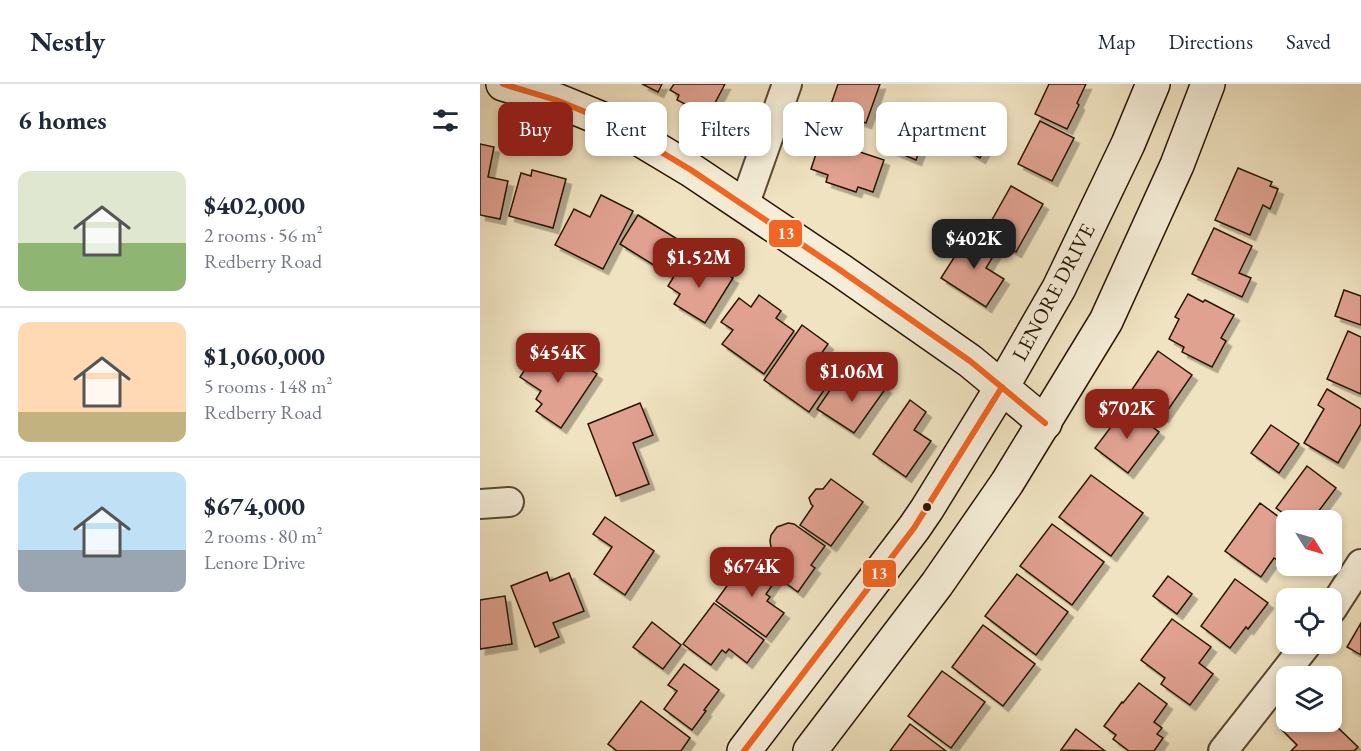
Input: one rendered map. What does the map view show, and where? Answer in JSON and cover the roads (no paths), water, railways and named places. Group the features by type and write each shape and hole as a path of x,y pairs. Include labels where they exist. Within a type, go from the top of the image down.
{"main road":[{"path":"503,84 556,100 600,118 671,158 859,283 970,361 1045,423"},
{"name":"LENORE DRIVE","path":"744,751 914,528 1002,387 1059,288 1128,144 1153,84"},
{"path":"810,751 937,584 1007,483 1106,321 1177,165 1208,84"}],"street":[{"path":"744,206 787,84"},
{"path":"480,504 509,502"},
{"path":"1342,593 1361,564"},
{"path":"1223,751 1299,654"}]}
